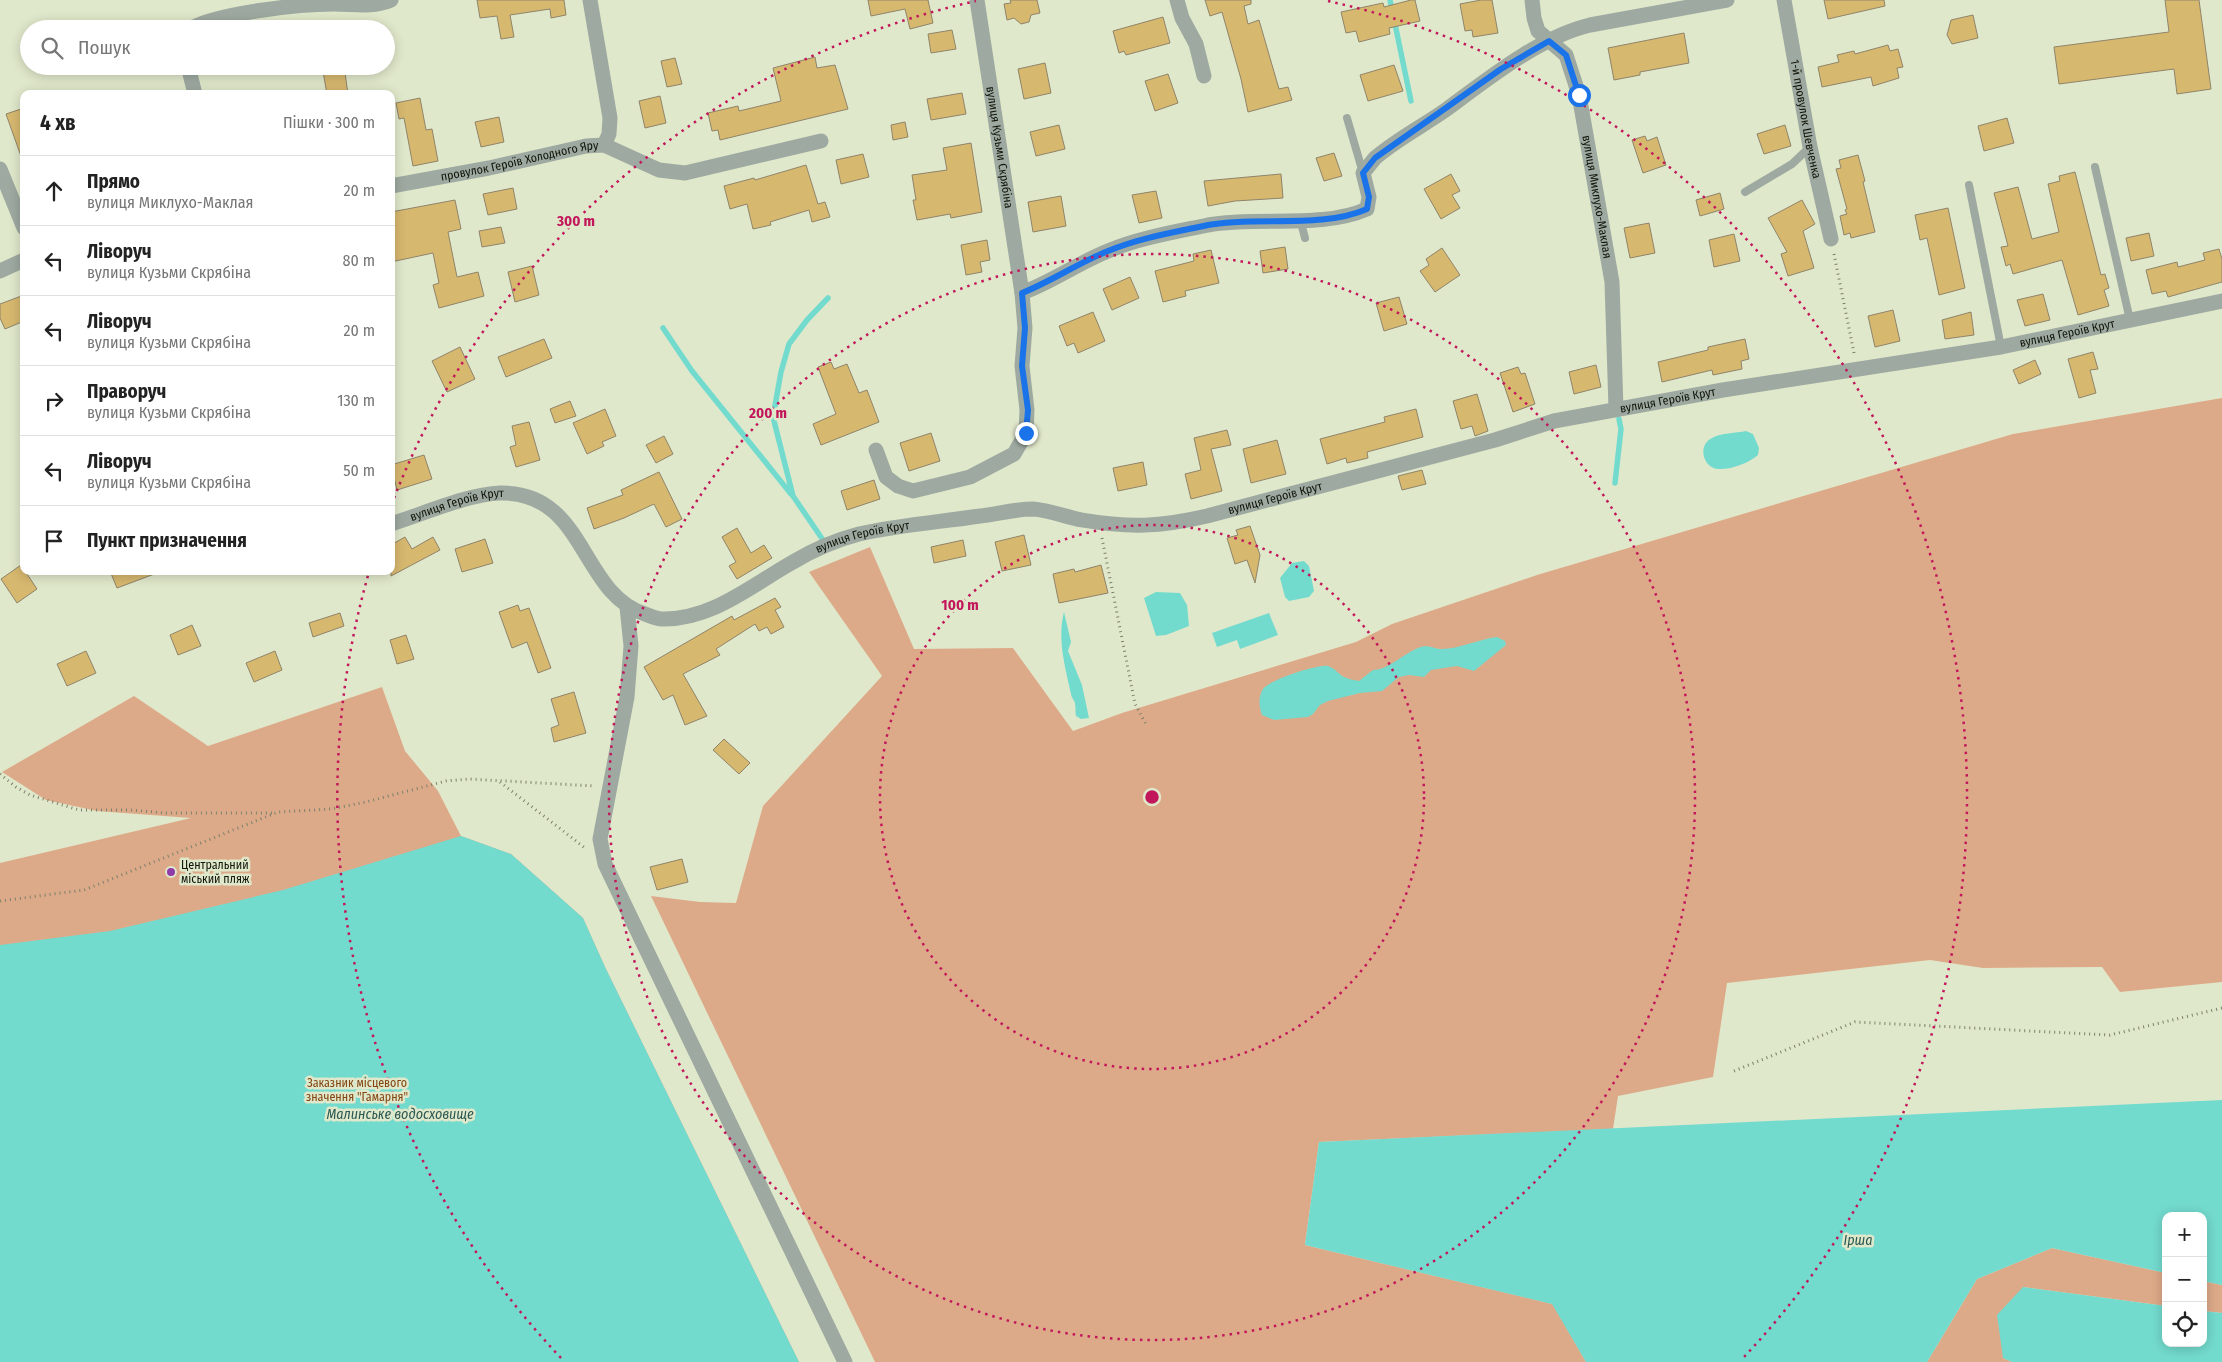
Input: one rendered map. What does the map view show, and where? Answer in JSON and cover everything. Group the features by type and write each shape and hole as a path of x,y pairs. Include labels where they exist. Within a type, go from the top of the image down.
{"street":[{"path":"217,20 281,8 322,4 376,5 391,0"},
{"path":"590,0 610,118 609,134 604,145"},
{"name":"вулиця Кузьми Скрябіна","path":"876,450 886,477 898,486 913,491 970,477 1014,454 1026,433 1028,410 1022,366 1025,328 1022,293 977,0"},
{"path":"1177,0 1182,18 1196,44 1204,76"},
{"name":"вулиця Миклухо-Маклая","path":"1532,0 1536,26 1549,41 1566,55 1579,95 1612,282 1616,410"},
{"path":"1022,293 1054,279 1093,258 1128,244 1229,222 1300,220 1355,214 1367,209 1369,197 1363,173 1375,158 1391,144 1446,109 1501,69 1549,41 1582,27 1727,0"},
{"name":"1-й провулок Шевченка","path":"1784,0 1810,147 1831,239"},
{"path":"190,75 194,90"},
{"name":"провулок Героїв Холодного Яру","path":"395,185 498,166 586,146 604,145 659,170 685,174 821,142"},
{"path":"0,168 20,218"},
{"path":"0,271 20,262"},
{"name":"вулиця Героїв Крут","path":"395,523 490,494 511,494 533,500 566,522 603,583 627,608 661,619 693,615 725,603 795,560 817,549 857,535 897,527 1034,509 1100,523 1162,526 1199,518 1495,440 1547,422 2001,346 2222,300"},
{"path":"627,608 630,646 627,697 600,839 605,864 845,1362"}],"lane":[{"path":"1347,118 1363,173"},
{"path":"1745,192 1792,164 1810,147"},
{"path":"2095,167 2130,320"},
{"path":"1969,185 2001,346"},
{"path":"1300,220 1305,238"}],"path":[{"path":"1831,239 1857,370"},
{"path":"1100,523 1135,704 1146,724"},
{"path":"0,774 16,788 30,796 80,810 131,810 165,813 278,812 331,809 387,798 446,780 470,779 611,787"},
{"path":"499,781 605,864"},
{"path":"0,901 84,890 278,812"},
{"path":"1734,1071 1855,1022 2110,1035 2222,1008"}],"green space":[{"path":"2222,398 2222,982 2120,992 2102,967 1983,968 1930,960 1727,983 1713,1077 1618,1096 1613,1129 1319,1142 1305,1245 1553,1304 1586,1362 875,1362 651,896 700,902 736,903 763,806 882,676 809,572 870,547 914,649 1013,648 1073,731 1122,713 1356,642 1392,624 1537,575 2013,434"},
{"name":"Малинське водосховище","path":"382,687 405,751 438,791 461,836 511,854 583,918 605,967 799,1362 0,1362 0,863 191,818 97,811 46,800 2,772 134,696 208,746"},
{"path":"2052,1248 2162,1272 2162,1305 2023,1287 2003,1358 2012,1362 1927,1362 1977,1279"},
{"path":"2207,1282 2222,1285 2222,1313 2207,1311"}],"water":[{"path":"1746,431 1753,434 1759,448 1758,455 1734,467 1718,469 1709,465 1703,451 1707,441 1720,435"},
{"path":"1304,561 1309,566 1314,591 1309,597 1289,601 1285,597 1280,578 1292,563"},
{"path":"1156,592 1180,593 1187,605 1189,626 1166,635 1156,636 1144,598"},
{"path":"1064,612 1071,642 1068,651 1082,685 1089,718 1081,719 1076,716 1075,703 1071,695 1064,663 1061,632"},
{"path":"1269,613 1278,635 1240,649 1237,640 1217,647 1212,633"},
{"path":"1497,637 1505,641 1506,645 1474,671 1457,666 1431,670 1424,677 1409,675 1399,677 1382,691 1360,693 1328,701 1320,705 1308,717 1274,720 1262,715 1260,695 1263,689 1274,681 1294,673 1314,667 1328,666 1344,677 1359,681 1373,670 1390,665 1421,647 1446,649"},
{"name":"Малинське водосховище","path":"461,836 511,854 583,918 605,967 799,1362 0,1362 0,945 110,931 283,890"},
{"name":"Ірша","path":"2222,1100 2222,1285 2207,1282 2207,1212 2162,1212 2162,1272 2052,1248 1977,1279 1927,1362 1586,1362 1552,1304 1305,1245 1319,1142"},
{"path":"2023,1287 2162,1305 2162,1347 2207,1347 2207,1311 2222,1313 2222,1362 2012,1362 2003,1358 1997,1315"}],"building":[{"path":"477,0 564,0 566,15 551,18 550,9 510,15 514,37 501,39 497,16 480,18"},
{"path":"868,0 928,0 933,23 910,29 905,9 871,16"},
{"path":"1010,0 1037,0 1040,13 1031,15 1029,22 1021,24 1014,18 1007,20 1004,4 1011,3"},
{"path":"1205,0 1251,0 1251,4 1244,6 1248,24 1259,20 1279,89 1288,87 1292,100 1248,112 1241,79 1222,12 1210,16"},
{"path":"1415,0 1420,21 1389,28 1390,34 1359,42 1356,31 1346,33 1341,12 1383,3 1384,7"},
{"path":"1492,0 1498,33 1473,37 1472,30 1465,31 1460,4"},
{"path":"1824,0 1884,0 1885,6 1828,19"},
{"path":"2165,0 2199,0 2211,89 2177,94 2174,69 2059,84 2054,47 2169,32"},
{"path":"1973,15 1978,38 1952,44 1947,35 1951,20"},
{"path":"1163,17 1170,43 1126,55 1124,51 1119,53 1113,31"},
{"path":"952,30 956,49 931,53 928,34"},
{"path":"1684,33 1689,63 1640,72 1640,75 1614,80 1608,48"},
{"path":"1888,45 1890,51 1898,49 1903,67 1897,68 1899,78 1873,86 1871,77 1822,87 1818,67 1839,62 1837,55 1854,51 1855,54"},
{"path":"815,57 817,68 835,65 848,109 720,140 718,130 712,131 708,113 738,106 739,111 781,101 773,68"},
{"path":"675,58 682,84 667,87 661,61"},
{"path":"1045,63 1051,93 1024,99 1018,69"},
{"path":"1394,65 1403,91 1368,101 1360,75"},
{"path":"1168,74 1178,103 1155,111 1145,81"},
{"path":"324,75 345,75 347,90 326,90"},
{"path":"962,93 966,114 931,120 927,99"},
{"path":"660,96 666,123 645,128 639,101"},
{"path":"420,98 426,130 432,129 438,161 413,166 404,118 399,119 396,103"},
{"path":"20,109 20,153 6,114"},
{"path":"499,117 504,142 481,147 475,122"},
{"path":"2007,118 2014,143 1984,151 1978,126"},
{"path":"905,122 908,137 893,140 891,125"},
{"path":"1059,125 1065,149 1036,156 1030,132"},
{"path":"1785,125 1791,146 1764,154 1757,134"},
{"path":"1645,136 1647,141 1657,137 1666,165 1643,173 1632,140"},
{"path":"971,143 982,212 951,218 950,214 917,220 913,200 916,200 912,175 947,170 943,148"},
{"path":"1334,153 1342,176 1324,181 1316,158"},
{"path":"863,154 869,177 841,184 836,160"},
{"path":"1858,155 1875,232 1851,238 1850,233 1844,235 1840,216 1847,214 1845,210 1847,209 1836,169 1841,168 1839,160"},
{"path":"806,165 818,204 825,202 830,217 812,222 809,210 770,222 771,225 753,229 747,204 730,209 724,186 754,178 755,180"},
{"path":"2075,172 2101,275 2105,274 2109,288 2104,290 2109,306 2078,315 2062,260 2013,274 2010,264 2006,266 2001,247 2008,246 1994,193 2018,187 2032,239 2059,232 2048,184 2060,181 2059,176"},
{"path":"1281,174 1283,198 1235,201 1208,206 1204,181"},
{"path":"1451,174 1460,191 1452,195 1460,208 1441,219 1424,189"},
{"path":"513,188 517,209 488,215 483,194"},
{"path":"1156,191 1162,218 1139,223 1132,195"},
{"path":"1720,193 1724,209 1700,216 1696,200"},
{"path":"1061,196 1066,226 1033,232 1028,202"},
{"path":"455,200 461,229 448,232 457,277 478,272 484,296 439,308 433,285 439,283 433,253 395,261 395,211"},
{"path":"1802,200 1815,224 1803,231 1814,268 1788,276 1781,254 1787,252 1768,218"},
{"path":"1948,208 1965,288 1939,295 1927,238 1920,240 1915,215"},
{"path":"1649,223 1655,253 1630,258 1624,228"},
{"path":"501,227 505,243 482,247 479,231"},
{"path":"2149,233 2154,256 2131,261 2126,238"},
{"path":"1734,234 1740,261 1714,267 1709,240"},
{"path":"987,240 990,260 980,262 982,272 966,275 961,245"},
{"path":"1285,247 1288,269 1263,273 1260,251"},
{"path":"1442,248 1460,275 1435,292 1420,271 1429,265 1426,259"},
{"path":"2219,249 2222,259 2222,282 2168,297 2166,291 2152,294 2146,270 2177,262 2178,267 2205,260 2203,253"},
{"path":"1211,250 1219,283 1185,291 1186,296 1163,302 1155,271 1194,261 1193,254"},
{"path":"532,266 539,295 515,302 508,272"},
{"path":"1130,277 1139,298 1112,310 1103,289"},
{"path":"2043,294 2050,320 2025,326 2017,300"},
{"path":"20,296 20,323 5,329 0,318 0,304"},
{"path":"1399,297 1407,324 1384,331 1376,303"},
{"path":"1893,310 1900,341 1875,347 1868,316"},
{"path":"1093,312 1105,341 1078,353 1074,343 1067,346 1059,326"},
{"path":"1971,312 1974,335 1945,339 1942,320"},
{"path":"544,339 552,358 506,377 498,357"},
{"path":"1745,339 1749,359 1741,361 1742,369 1713,375 1712,370 1662,382 1658,362 1708,350 1708,347"},
{"path":"460,347 475,379 447,392 432,361"},
{"path":"2093,352 2098,369 2090,370 2096,393 2079,398 2068,359"},
{"path":"2035,360 2041,374 2019,384 2013,370"},
{"path":"831,362 834,369 847,364 859,393 867,390 879,422 821,445 813,424 836,414 818,367"},
{"path":"1596,365 1601,387 1574,394 1569,372"},
{"path":"1518,367 1521,374 1525,373 1535,404 1513,412 1500,373"},
{"path":"1477,394 1488,431 1475,436 1472,426 1461,429 1453,401"},
{"path":"570,401 576,416 555,423 550,409"},
{"path":"605,409 616,436 602,442 604,446 587,454 573,423"},
{"path":"1416,409 1423,437 1367,452 1368,458 1347,463 1346,458 1327,464 1320,439 1385,422 1384,417"},
{"path":"529,422 540,460 516,467 510,447 516,445 512,426"},
{"path":"1227,430 1231,445 1211,449 1222,491 1191,499 1185,474 1201,470 1194,438"},
{"path":"931,433 940,461 909,471 900,443"},
{"path":"664,436 673,454 656,463 646,445"},
{"path":"1277,440 1286,474 1251,483 1243,449"},
{"path":"424,455 432,479 397,490 395,464"},
{"path":"1143,462 1147,485 1118,491 1113,468"},
{"path":"1422,470 1426,484 1402,490 1398,476"},
{"path":"659,472 682,519 666,527 654,504 594,529 587,508 623,495 621,490"},
{"path":"874,480 880,499 847,510 841,491"},
{"path":"1250,526 1260,555 1255,583 1247,560 1235,564 1227,538 1238,535 1236,530"},
{"path":"737,528 751,553 764,545 772,558 737,579 729,566 736,562 722,537"},
{"path":"1024,535 1031,565 1002,571 995,542"},
{"path":"405,537 412,549 433,537 440,550 395,574 395,543"},
{"path":"485,539 493,563 462,572 455,549"},
{"path":"963,540 966,556 934,563 931,547"},
{"path":"1101,565 1108,593 1059,603 1053,574 1074,569 1075,572"},
{"path":"20,566 20,575 28,575 37,589 17,603 1,579"},
{"path":"112,575 152,575 117,588"},
{"path":"775,598 781,607 775,610 784,627 771,634 767,627 759,631 755,624 716,649 720,655 683,674 707,716 685,725 673,695 663,700 644,667 732,616 734,620"},
{"path":"518,605 520,611 529,608 551,668 538,673 527,642 512,648 499,612"},
{"path":"340,613 344,626 313,637 309,623"},
{"path":"192,625 201,646 178,655 170,635"},
{"path":"406,635 414,659 397,664 390,640"},
{"path":"86,651 96,673 67,686 57,664"},
{"path":"275,651 282,670 254,682 246,663"},
{"path":"574,692 586,733 554,742 551,728 559,725 551,699"},
{"path":"724,739 750,763 739,774 713,750"},
{"path":"682,859 688,882 657,890 650,867"}],"waterway":[{"path":"1390,0 1411,101"},
{"path":"823,540 793,496 773,417 781,372 789,344 807,320 828,298"},
{"path":"663,328 692,371 791,494"},
{"path":"1615,483 1621,429 1619,419"}],"place":[{"name":"Центральний міський пляж","path":"171,872"}],"route":[{"path":"1026,433 1028,410 1022,366 1025,328 1022,293 1038,287 1108,251 1147,239 1229,222 1321,219 1355,214 1367,209 1369,197 1363,173 1375,158 1391,144 1429,121 1501,69 1549,41 1566,55 1570,62 1579,95"}],"park label":[{"name":"Заказник місцевого значення \"Гамарня\"","path":"357,1090"}]}
